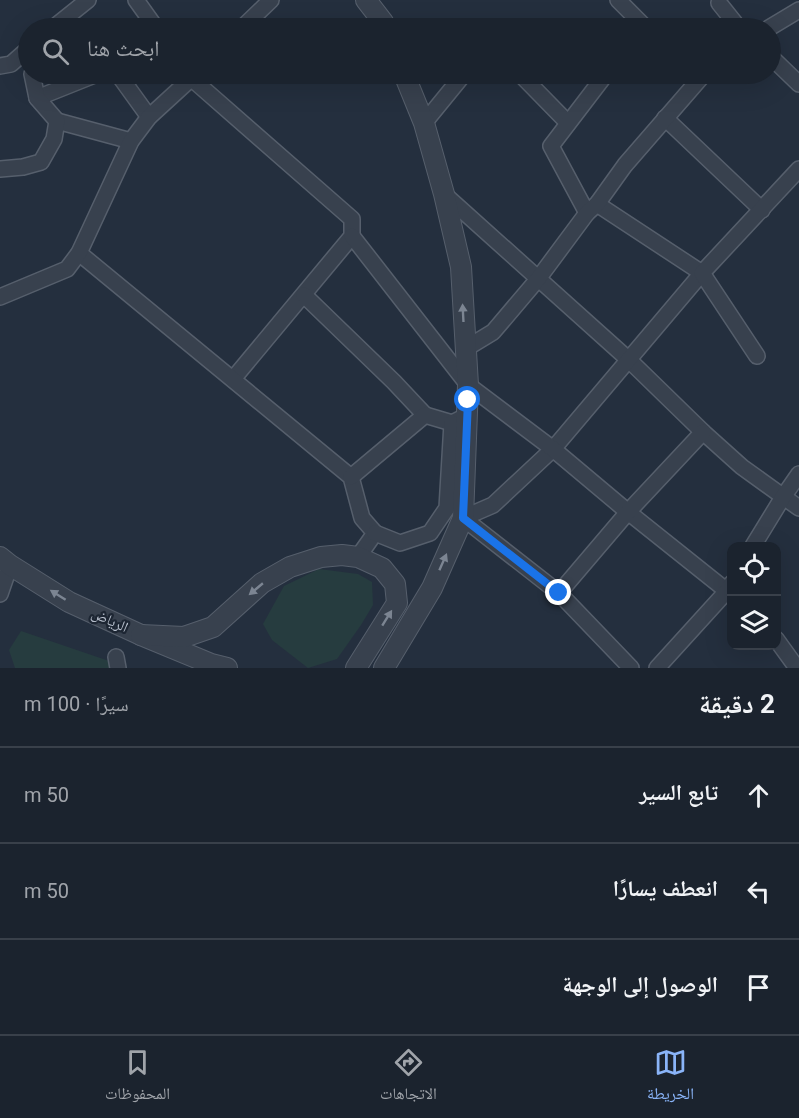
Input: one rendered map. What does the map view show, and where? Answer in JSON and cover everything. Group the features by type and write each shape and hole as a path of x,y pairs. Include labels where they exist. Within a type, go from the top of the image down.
{"street":[{"path":"66,18 88,0"},
{"path":"136,0 149,18"},
{"path":"252,18 271,0"},
{"path":"366,0 380,18"},
{"path":"618,0 636,18"},
{"path":"719,3 731,18"},
{"path":"781,21 799,10"},
{"path":"0,66 10,64 18,57"},
{"path":"781,66 799,84"},
{"path":"34,84 37,98 57,121 131,141"},
{"path":"37,98 72,84"},
{"path":"125,84 148,117"},
{"path":"0,297 67,269 79,254 131,141 148,117 182,84"},
{"path":"201,84 352,219 352,236 468,385 553,449 628,512 727,588"},
{"path":"79,254 351,477 362,518 375,533 400,543 430,533 447,508 460,419 468,385 461,267 424,123 408,84"},
{"path":"424,123 456,84"},
{"path":"530,84 568,123"},
{"path":"598,84 551,146 592,208 702,273 757,356"},
{"path":"465,349 493,333 538,279 625,165 695,84"},
{"path":"665,118 762,210"},
{"path":"0,169 23,167 41,162 54,139 57,121"},
{"path":"463,518 493,505 553,449 702,273 799,169"},
{"path":"444,194 629,360 742,467 799,508"},
{"path":"232,379 352,236"},
{"path":"304,295 394,382 424,415 460,419"},
{"path":"351,477 424,415"},
{"path":"384,668 432,588 463,518 460,419"},
{"path":"559,593 628,512 703,432"},
{"path":"755,542 799,474"},
{"path":"463,518 559,593 631,668"},
{"path":"358,557 375,533"},
{"path":"141,635 184,637 213,627 262,583 290,567 321,557 342,555 358,557 382,568 395,585 397,603 356,668"},
{"path":"0,594 5,561"},
{"name":"الرياض","path":"5,561 69,602 141,635 227,668"},
{"path":"657,668 727,593"},
{"path":"781,645 797,668"}],"green space":[{"path":"319,569 358,574 372,582 373,605 337,659 308,668 272,640 263,624 284,586"},
{"path":"21,631 109,661 110,668 15,668 9,650"}],"route":[{"path":"468,400 463,518 559,593"}]}
